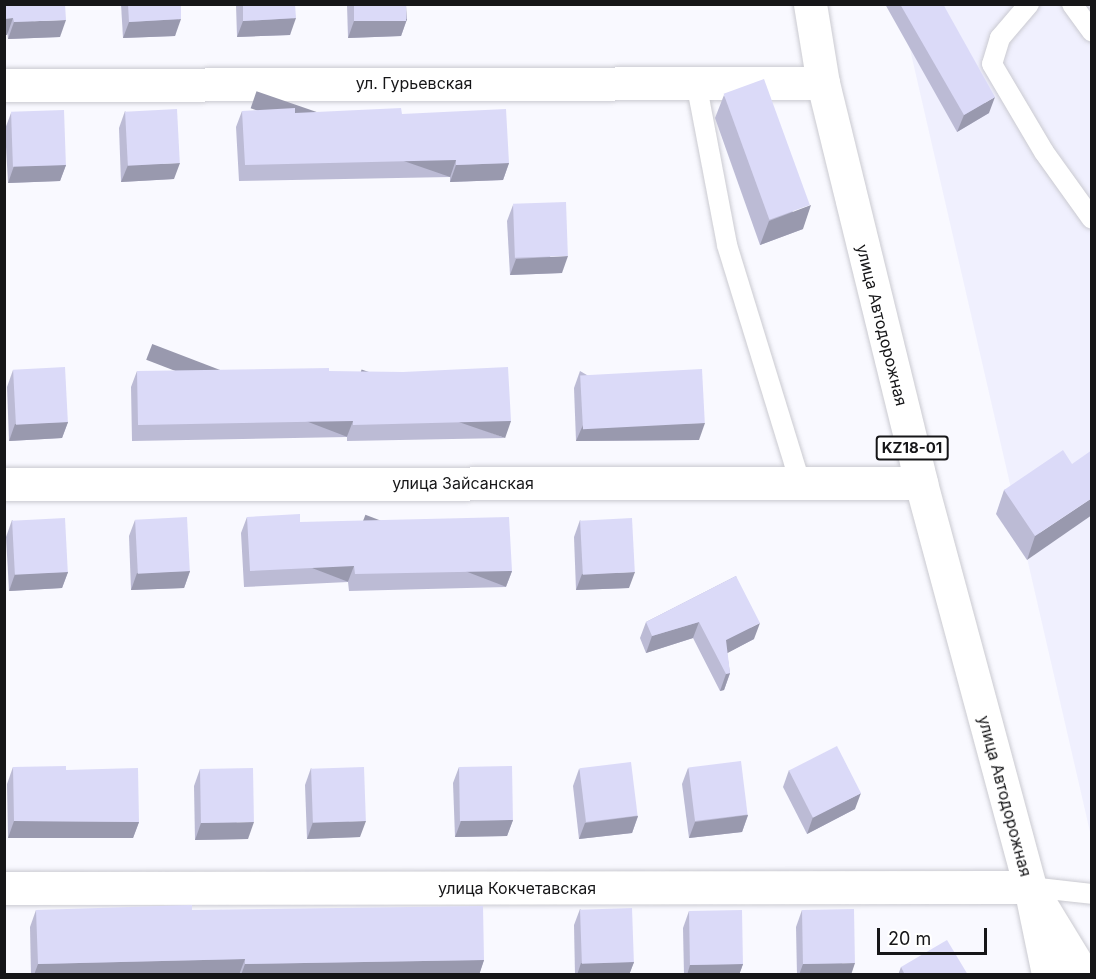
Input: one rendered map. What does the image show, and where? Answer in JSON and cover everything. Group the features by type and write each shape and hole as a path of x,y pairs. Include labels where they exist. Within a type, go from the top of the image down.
{"street":[{"name":"улица Автодорожная","path":"810,4 823,83 921,483 1030,887"},
{"name":"ул. Гурьевская","path":"4,85 823,83"},
{"name":"улица Зайсанская","path":"4,484 921,483"},
{"name":"улица Кокчетавская","path":"4,888 1030,887"},
{"name":"KZ18-01","path":"1030,887 1048,975"},
{"path":"1030,887 1083,975"}],"lane":[{"path":"1029,4 1000,38 992,64 1044,152 1092,219"},
{"path":"1072,4 1092,32"},
{"path":"696,82 727,245 800,483"},
{"path":"1030,887 1092,894"}],"shaded area":[{"path":"944,5 1091,5 1091,836 907,36"}],"building":[{"path":"4,4 65,4 66,20 14,22 13,18 4,19"},
{"path":"128,4 181,4 181,19 129,22"},
{"path":"243,4 295,4 296,18 243,21"},
{"path":"354,4 406,4 406,21 354,21"},
{"path":"900,4 943,4 995,97 964,115"},
{"path":"764,79 810,205 769,220 724,94"},
{"path":"295,108 295,113 401,108 402,114 506,109 509,163 456,165 456,160 245,165 242,111"},
{"path":"177,109 180,163 128,166 125,112"},
{"path":"64,110 66,165 13,167 11,112"},
{"path":"566,202 568,256 515,258 513,204"},
{"path":"65,367 68,422 16,425 13,370"},
{"path":"508,367 511,421 353,425 353,421 138,425 137,371 329,368 329,371 403,372"},
{"path":"702,369 705,423 583,429 580,375"},
{"path":"1063,450 1072,464 1092,450 1092,498 1035,536 1004,490"},
{"path":"300,514 300,522 509,517 512,571 355,574 354,566 250,571 247,517"},
{"path":"187,517 190,571 138,574 135,520"},
{"path":"65,518 68,572 15,575 12,521"},
{"path":"632,518 635,572 583,575 580,521"},
{"path":"736,576 760,623 726,640 730,673 726,674 699,622 652,636 646,622"},
{"path":"837,746 861,793 813,818 789,771"},
{"path":"741,761 748,815 695,821 688,767"},
{"path":"631,762 638,816 586,822 579,768"},
{"path":"66,766 66,770 138,768 139,822 14,821 13,767"},
{"path":"512,766 513,820 460,821 459,767"},
{"path":"364,767 366,821 313,823 311,769"},
{"path":"253,768 254,822 201,823 200,769"},
{"path":"192,905 192,910 483,906 484,960 245,964 245,959 38,964 36,910"},
{"path":"632,908 634,962 582,964 580,910"},
{"path":"854,909 855,963 803,964 802,910"},
{"path":"742,910 743,964 690,965 689,911"},
{"path":"947,940 968,975 905,975 901,967"}]}
